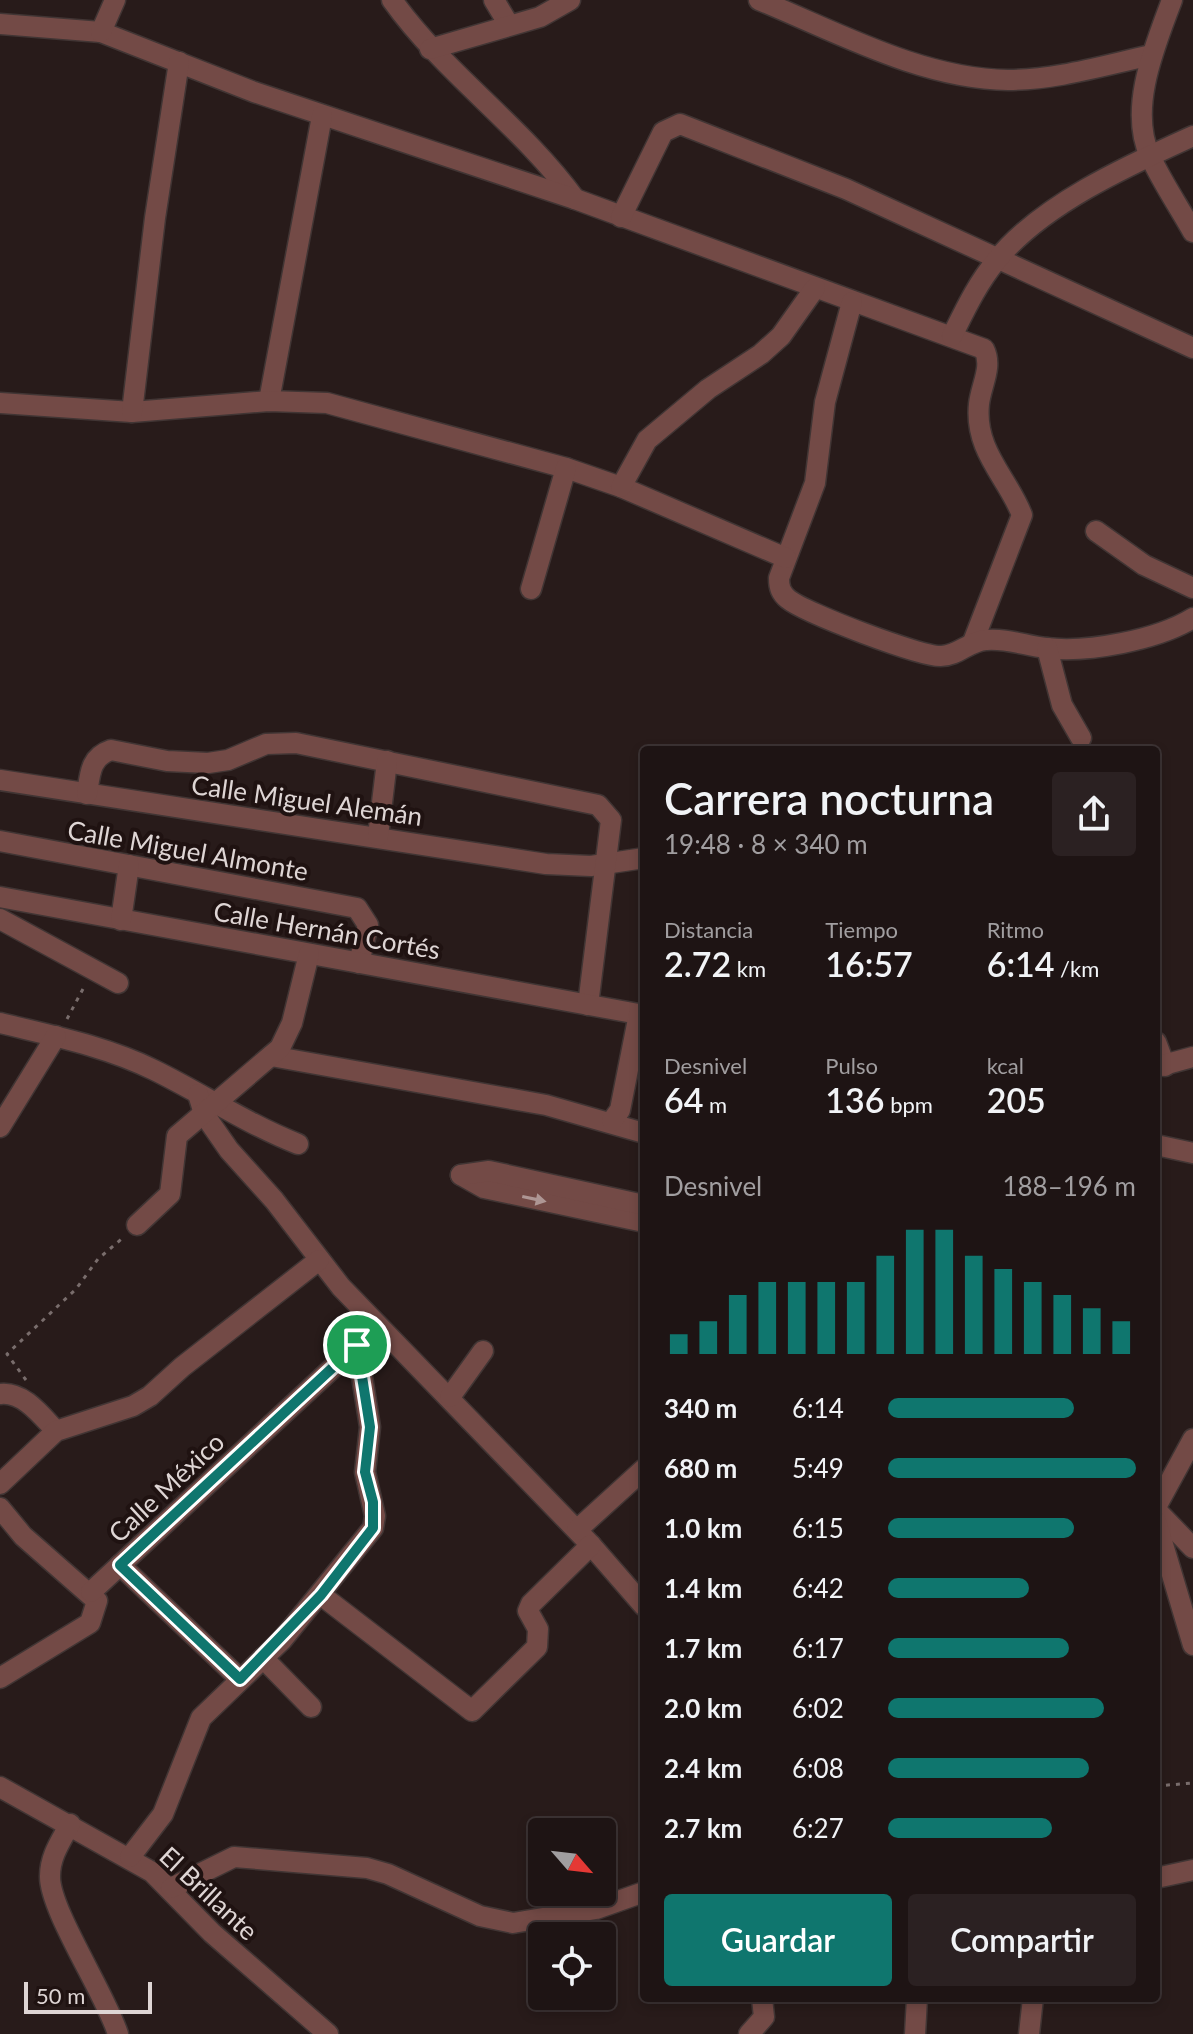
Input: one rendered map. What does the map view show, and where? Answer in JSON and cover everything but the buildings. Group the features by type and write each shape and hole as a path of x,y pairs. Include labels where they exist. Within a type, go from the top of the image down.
{"street":[{"path":"101,32 115,0"},
{"path":"392,0 430,49 528,140 575,199"},
{"path":"494,0 509,25"},
{"path":"430,49 540,17 570,0"},
{"path":"759,0 903,58 980,78 1032,78 1152,55"},
{"path":"1172,0 1152,55 1142,115 1150,156 1192,228"},
{"path":"0,24 101,32 322,116 575,199 984,349 988,356 979,404 983,436 995,470 1022,515 973,642"},
{"path":"132,412 155,218 179,62"},
{"path":"269,401 322,116"},
{"path":"621,217 663,132 680,124 846,189 1193,348"},
{"path":"952,336 979,284 997,259 1059,208 1150,156 1193,136"},
{"path":"621,487 647,440 664,423 761,354 781,336 815,288"},
{"path":"852,302 825,402 815,483 786,558 779,588 785,597 810,611 931,655 953,654 973,642 998,639 1047,648 1077,648 1145,638 1168,632 1193,618"},
{"path":"0,403 132,412 307,400 366,410 621,487 786,558"},
{"path":"531,589 566,468"},
{"path":"1096,531 1144,565 1193,588"},
{"path":"1047,648 1062,705 1081,738"},
{"path":"87,794 92,766 97,757 111,750 167,761 208,763 280,743 387,761 598,805 611,820 588,1005"},
{"path":"378,836 387,761"},
{"name":"Calle Miguel Alemán","path":"0,780 546,864 572,866 640,859"},
{"name":"Calle Miguel Almonte","path":"0,841 347,905 364,915 368,925 359,963"},
{"path":"121,920 129,865"},
{"path":"7,899 18,931"},
{"name":"Calle Hernán Cortés","path":"7,899 640,1014"},
{"path":"0,919 118,983"},
{"path":"137,1225 170,1194 177,1136 206,1104 271,1056 288,1036 309,954"},
{"path":"0,1023 60,1031 104,1049 258,1129 298,1144"},
{"path":"612,1121 620,1110 640,1023"},
{"path":"0,1127 60,1031"},
{"path":"271,1056 546,1105 612,1121 621,1128 640,1132"},
{"path":"1160,1067 1193,1057"},
{"path":"206,1104 319,1260 584,1537 640,1601"},
{"path":"1160,1146 1193,1153"},
{"path":"640,1204 489,1171 461,1175 484,1188 640,1221"},
{"path":"0,1484 56,1431 133,1406 150,1396 182,1367 319,1260"},
{"name":"Calle México","path":"91,1592 379,1326"},
{"path":"130,1857 152,1830 173,1794 201,1718 263,1658 321,1595 365,1540 375,1516 365,1472 370,1427 357,1345"},
{"path":"450,1397 483,1351"},
{"path":"6,1394 34,1407 56,1431"},
{"path":"1160,1501 1193,1439"},
{"path":"321,1595 472,1711 537,1647 538,1629 528,1611 531,1604 640,1474"},
{"path":"0,1508 23,1536 91,1592 97,1601 90,1623 0,1678"},
{"path":"1160,1513 1193,1548"},
{"path":"1160,1534 1193,1645"},
{"path":"120,1565 240,1679"},
{"path":"263,1658 311,1707"},
{"name":"El Brillante","path":"0,1787 130,1857 171,1888 212,1933 328,2034"},
{"path":"70,1824 54,1852 50,1874 51,1896 93,1974 118,2034"},
{"path":"171,1888 234,1857 367,1868 388,1874 480,1916 513,1923 596,1909 640,1893"},
{"path":"1160,1877 1193,1870"},
{"path":"749,2034 764,2017 762,2002"},
{"path":"915,2034 917,2002"},
{"path":"1031,2029 1033,2002"}],"path":[{"path":"60,1031 93,970"},
{"path":"6,1394 27,1381 7,1354 76,1289 98,1259 137,1225"},
{"path":"1160,1786 1193,1783"}],"route":[{"path":"357,1345 370,1427 365,1472 373,1502 373,1528 282,1640 240,1679 120,1565 357,1345"}]}
